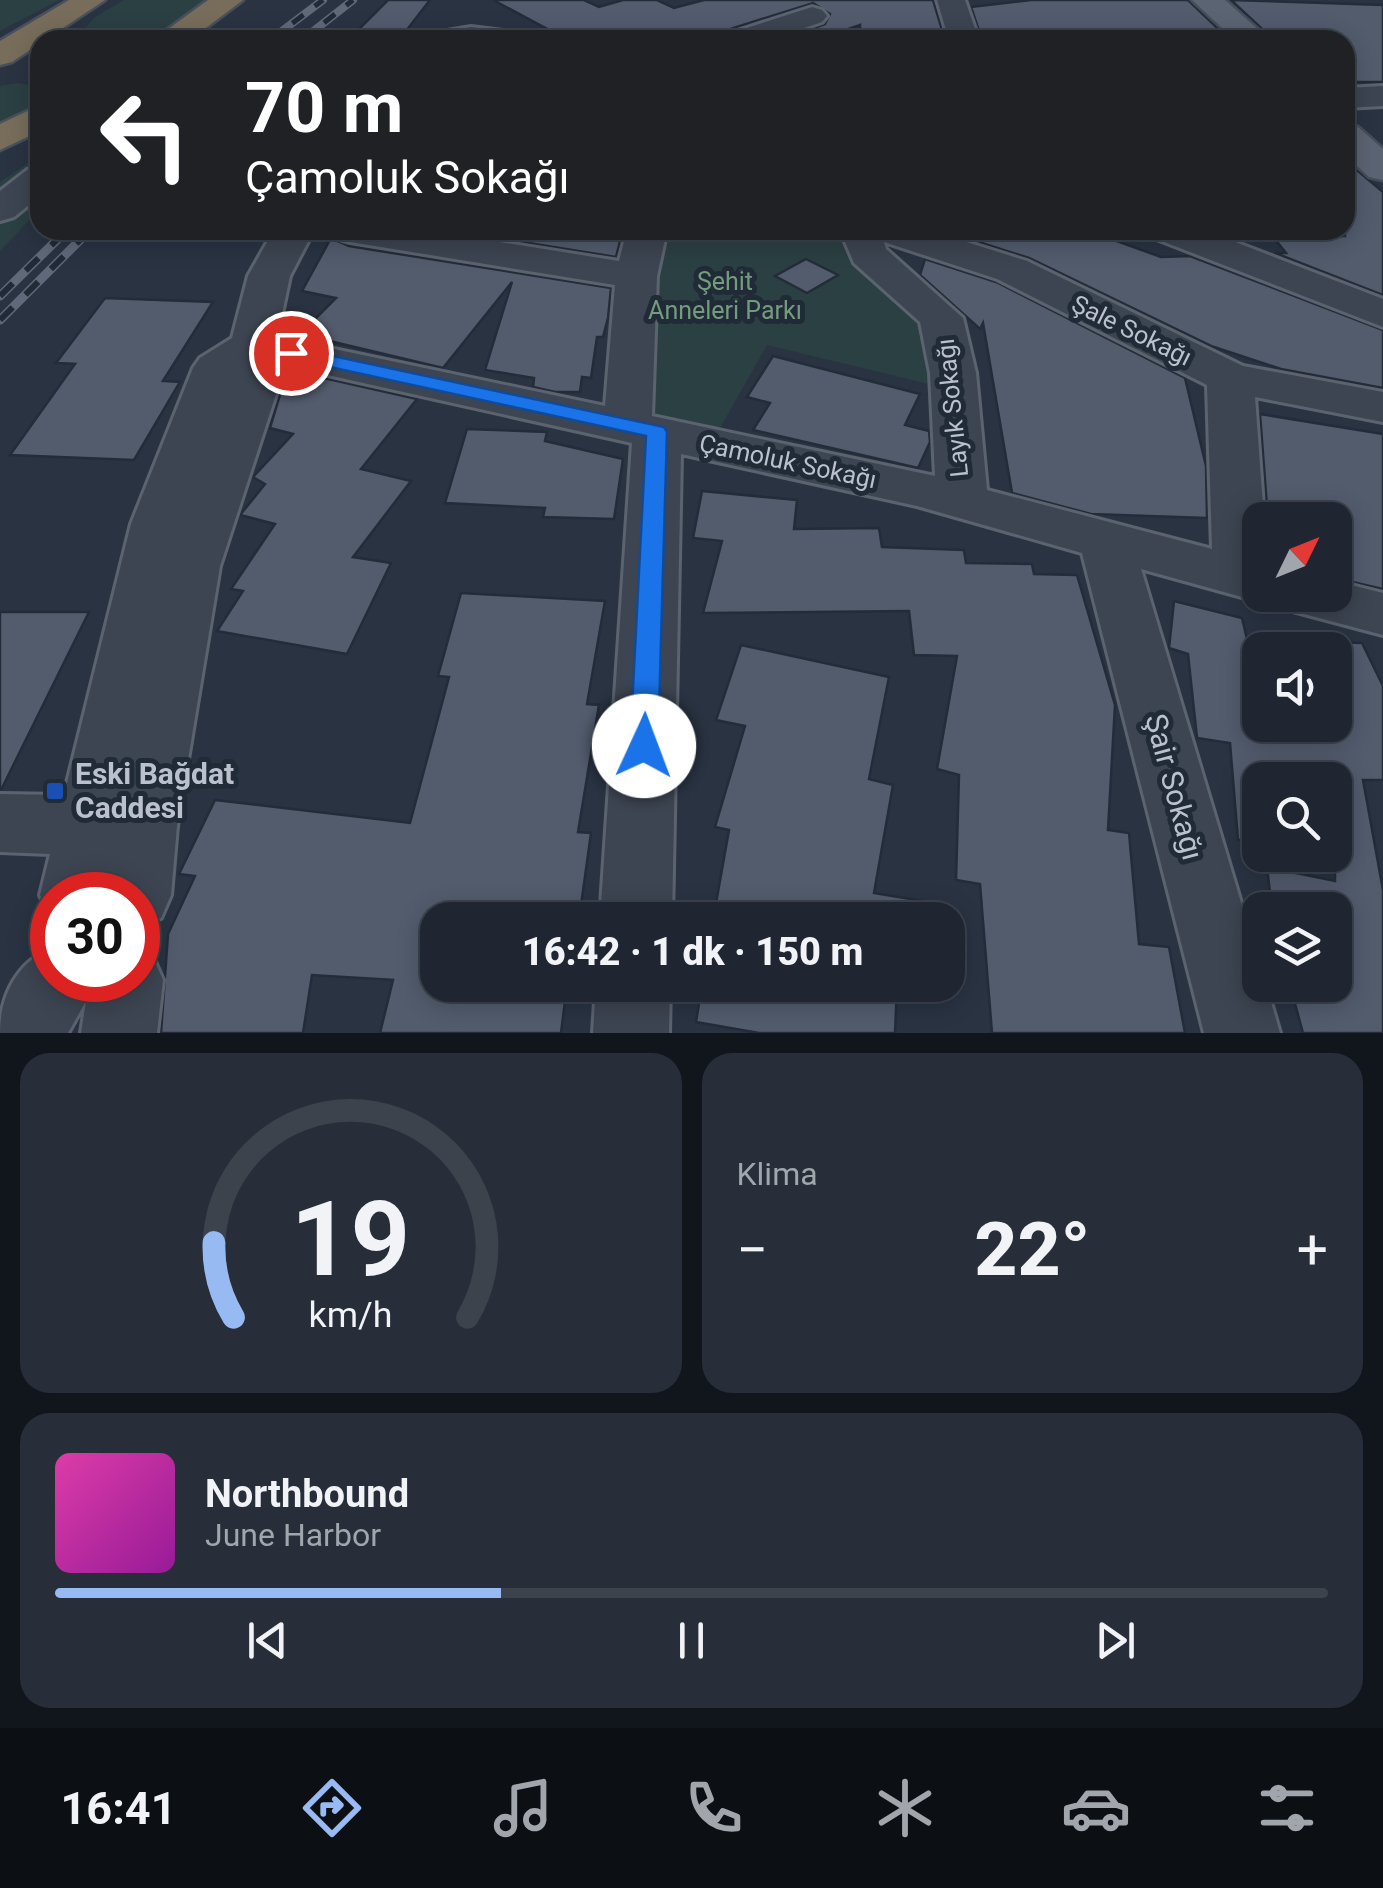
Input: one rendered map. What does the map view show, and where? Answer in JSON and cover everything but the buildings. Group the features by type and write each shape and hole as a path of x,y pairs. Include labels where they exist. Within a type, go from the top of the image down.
{"highway":[{"path":"55,30 90,0"},
{"path":"73,30 116,0"},
{"path":"184,30 228,0"},
{"path":"205,30 247,0"},
{"path":"6,71 30,51"},
{"path":"0,139 30,122"},
{"path":"0,152 30,136"}],"main road":[{"path":"1184,0 1216,30"},
{"path":"1207,0 1242,30"},
{"path":"1355,126 1383,150"},
{"path":"1355,144 1383,169"}],"street":[{"path":"951,0 961,30"},
{"path":"769,30 812,16"},
{"path":"1355,97 1383,96"},
{"path":"0,208 30,186"},
{"path":"90,872 117,826 193,566 257,382 253,345 269,276 289,240"},
{"path":"412,240 636,276"},
{"path":"636,902 642,429 636,276 645,240"},
{"name":"Layık Sokağı","path":"863,240 868,254 941,318 953,374 962,501"},
{"name":"Şale Sokağı","path":"921,240 1012,270 1230,378 1383,406"},
{"path":"1194,240 1383,314"},
{"name":"Çamoluk Sokağı","path":"253,345 962,501 1242,577"},
{"path":"1230,378 1243,502"},
{"name":"Şair Sokağı","path":"1106,541 1242,1033"},
{"path":"1352,606 1383,614"},
{"path":"0,823 117,826"},
{"path":"117,826 130,872"},
{"path":"63,1002 119,1033"},
{"path":"631,1033 632,1002"}],"green space":[{"path":"0,0 59,0 0,31"},
{"path":"124,0 219,0 175,30 84,30 95,17"},
{"path":"30,85 30,113 0,132 0,86"},
{"path":"30,162 30,220 0,251 0,182"},
{"name":"Şehit Anneleri Parkı","path":"663,240 852,240 928,321 937,386 767,345 719,430 646,412"}],"railway":[{"path":"283,30 323,0"},
{"path":"315,30 353,0"},
{"path":"0,296 57,240"},
{"path":"0,320 80,240"}],"place":[{"name":"Eski Bağdat Caddesi","path":"55,791"}],"route":[{"path":"291,353 657,432 644,746"}]}
